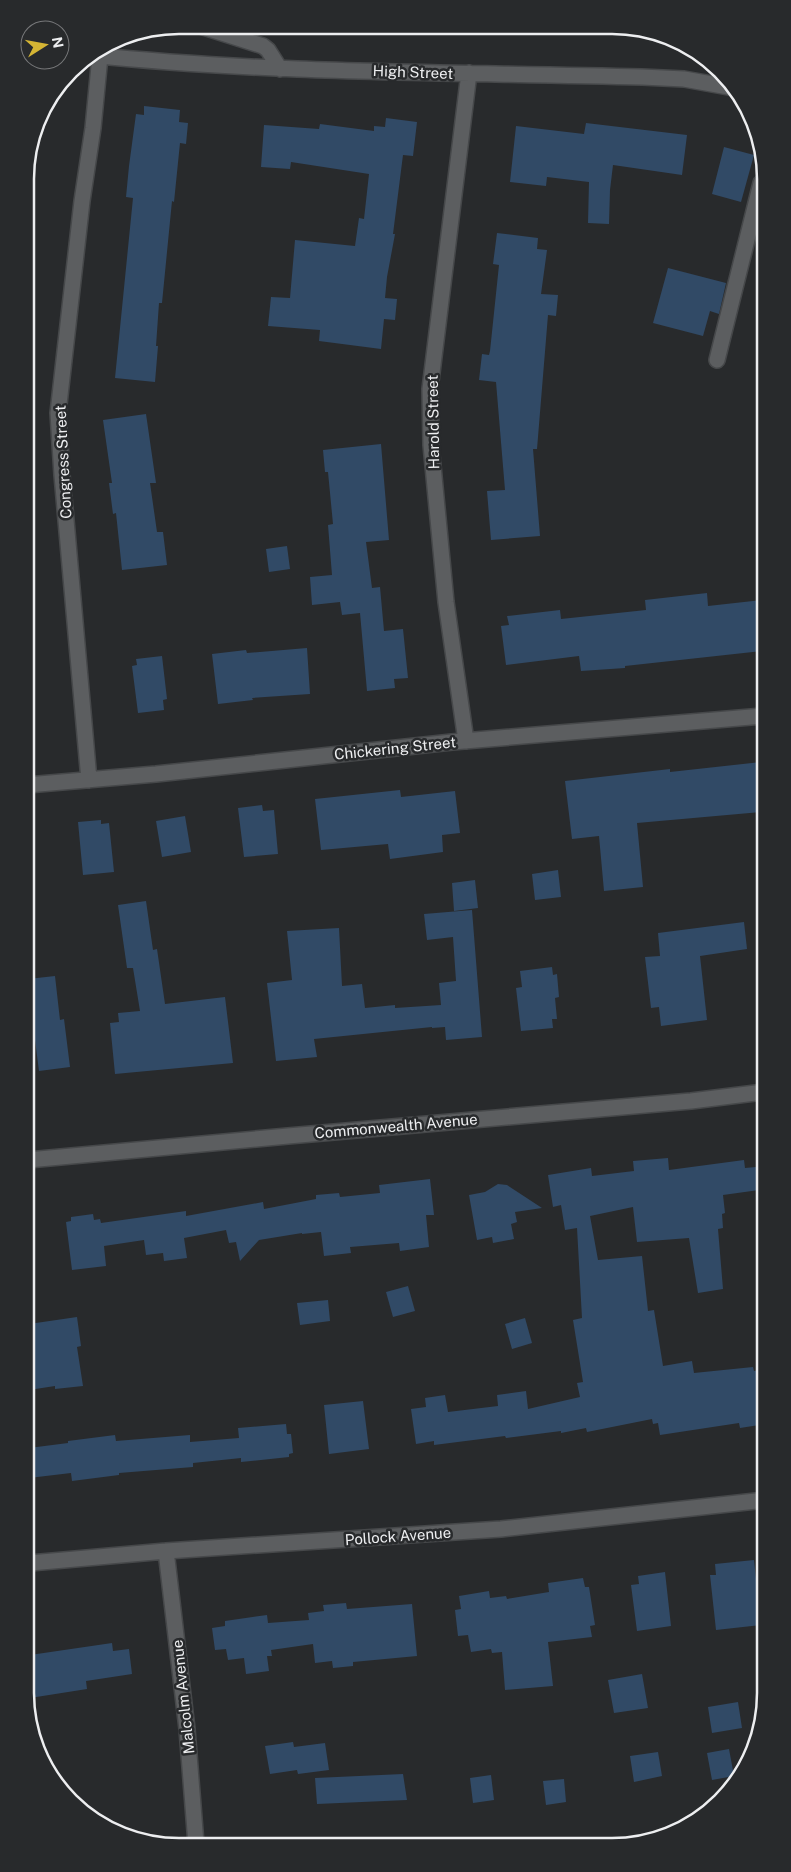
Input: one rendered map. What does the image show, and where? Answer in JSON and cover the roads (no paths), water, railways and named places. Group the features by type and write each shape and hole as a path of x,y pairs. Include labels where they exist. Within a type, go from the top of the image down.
{"street":[{"path":"225,34 263,46 268,50 280,69"},
{"name":"High Street","path":"102,56 189,64 280,69 667,78 723,86"},
{"name":"Congress Street","path":"89,780 58,413 80,210 93,128 96,60"},
{"name":"Harold Street","path":"466,741 446,602 431,445 430,389 469,73"},
{"path":"717,360 757,199"},
{"name":"Chickering Street","path":"34,784 466,741 757,717"},
{"name":"Commonwealth Avenue","path":"34,1159 691,1101 757,1093"},
{"name":"Pollock Avenue","path":"34,1563 166,1551 501,1529 757,1501"},
{"name":"Malcolm Avenue","path":"166,1551 187,1730 196,1838"}]}
